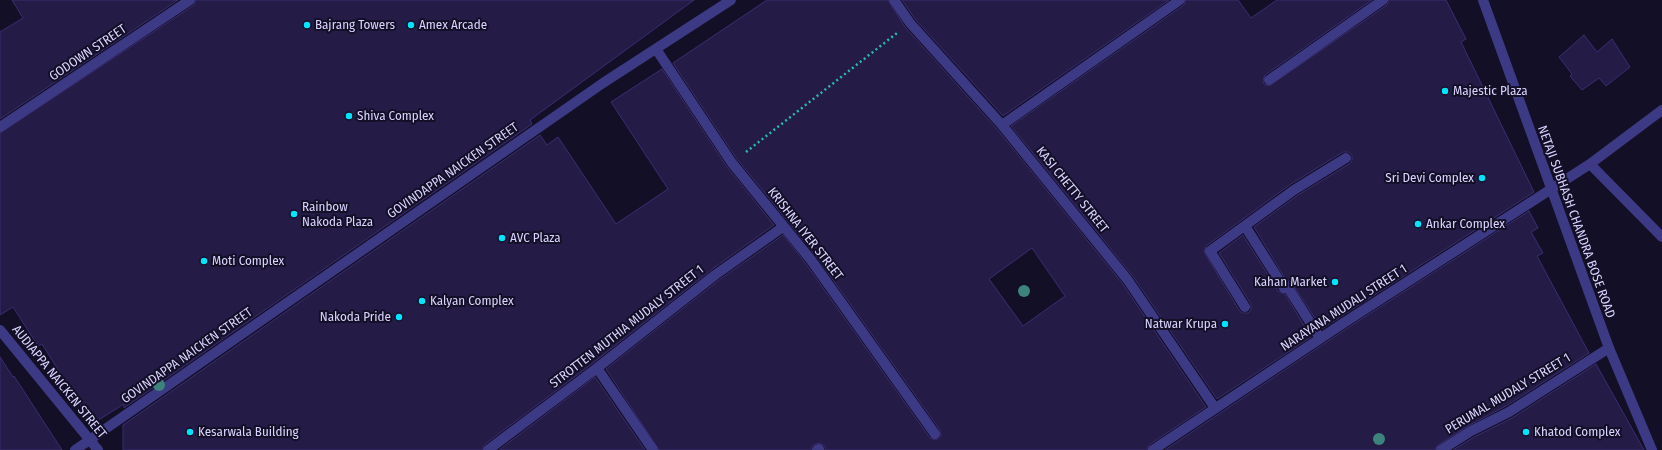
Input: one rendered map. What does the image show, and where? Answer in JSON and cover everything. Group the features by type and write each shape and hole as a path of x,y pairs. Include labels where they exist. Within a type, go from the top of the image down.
{"street":[{"name":"GODOWN STREET","path":"0,127 190,0"},
{"name":"GOVINDAPPA NAICKEN STREET","path":"75,450 603,83 731,0"},
{"name":"KASI CHETTY STREET","path":"894,0 910,23 1002,125 1127,279 1215,408"},
{"path":"1002,125 1180,0"},
{"path":"1270,80 1382,0"},
{"name":"NETAJI SUBHASH CHANDRA BOSE ROAD","path":"1483,0 1608,348 1652,450"},
{"name":"KRISHNA IYER STREET","path":"656,49 732,163 811,260 935,434"},
{"name":"NARAYANA MUDALI STREET 1","path":"1153,450 1320,338 1590,164 1662,110"},
{"path":"1246,307 1210,251 1312,178 1346,158"},
{"path":"1590,164 1662,237"},
{"path":"1245,226 1284,288 1287,286 1320,338"},
{"name":"STROTTEN MUTHIA MUDALY STREET 1","path":"488,450 597,368 715,275 783,227"},
{"name":"AUDIAPPA NAICKEN STREET","path":"0,330 98,450"},
{"name":"PERUMAL MUDALY STREET 1","path":"1441,450 1471,431 1509,412 1608,348"},
{"path":"597,368 653,450"}],"path":[{"path":"732,163 910,23"}],"building":[{"path":"12,0 178,0 0,119 0,32 23,18"},
{"path":"196,0 694,0 530,120 532,124 124,408 124,404 92,424 42,344 38,346 13,307 0,315 0,133 194,5"},
{"path":"767,0 888,0 905,27 997,129 1122,283 1206,407 1149,445 1147,450 825,450 825,446 819,443 812,446 811,450 659,450 606,369 719,280 783,235 806,264 930,438 936,440 941,436 940,430 816,256 737,159 673,63","holes":["1032,248 1065,296 1023,326 989,279"]},
{"path":"902,0 1169,0 1003,116 915,19"},
{"path":"1186,0 1238,0 1251,18 1277,0 1372,0 1265,75 1263,81 1264,84 1269,86 1387,5 1389,0 1446,0 1466,39 1461,42 1534,192 1322,329 1292,283 1286,280 1254,227 1298,195 1349,164 1352,161 1352,155 1349,152 1343,152 1291,184 1206,246 1204,252 1239,310 1242,313 1248,313 1251,310 1251,304 1219,253 1243,235 1278,291 1285,294 1311,337 1217,399 1132,275 1011,126 1184,5"},
{"path":"1584,35 1597,52 1612,39 1630,67 1606,86 1599,78 1582,90 1570,76 1572,74 1559,57"},
{"path":"662,69 727,167 774,225 711,270 593,363 484,445 482,450 123,450 123,425 540,135 547,145 558,137 616,224 668,189 611,102"},
{"path":"1529,211 1538,228 1531,232 1543,253 1537,256 1589,353 1506,406 1468,426 1438,445 1435,450 1165,450 1346,329"},
{"path":"0,357 13,377 14,376 62,450 0,450"},
{"path":"1596,364 1644,450 1453,450 1474,437 1512,418"},
{"path":"595,377 645,450 499,450"}],"place":[{"name":"Bajrang Towers","path":"307,25"},
{"name":"Amex Arcade","path":"411,25"},
{"name":"Majestic Plaza","path":"1445,91"},
{"name":"Shiva Complex","path":"349,116"},
{"name":"Sri Devi Complex","path":"1482,178"},
{"name":"Rainbow Nakoda Plaza","path":"294,214"},
{"name":"Ankar Complex","path":"1418,224"},
{"name":"AVC Plaza","path":"502,238"},
{"name":"Moti Complex","path":"204,261"},
{"name":"Kahan Market","path":"1335,282"},
{"name":"Kalyan Complex","path":"422,301"},
{"name":"Nakoda Pride","path":"399,317"},
{"name":"Natwar Krupa","path":"1225,324"},
{"name":"Kesarwala Building","path":"190,432"},
{"name":"Khatod Complex","path":"1526,432"}]}
